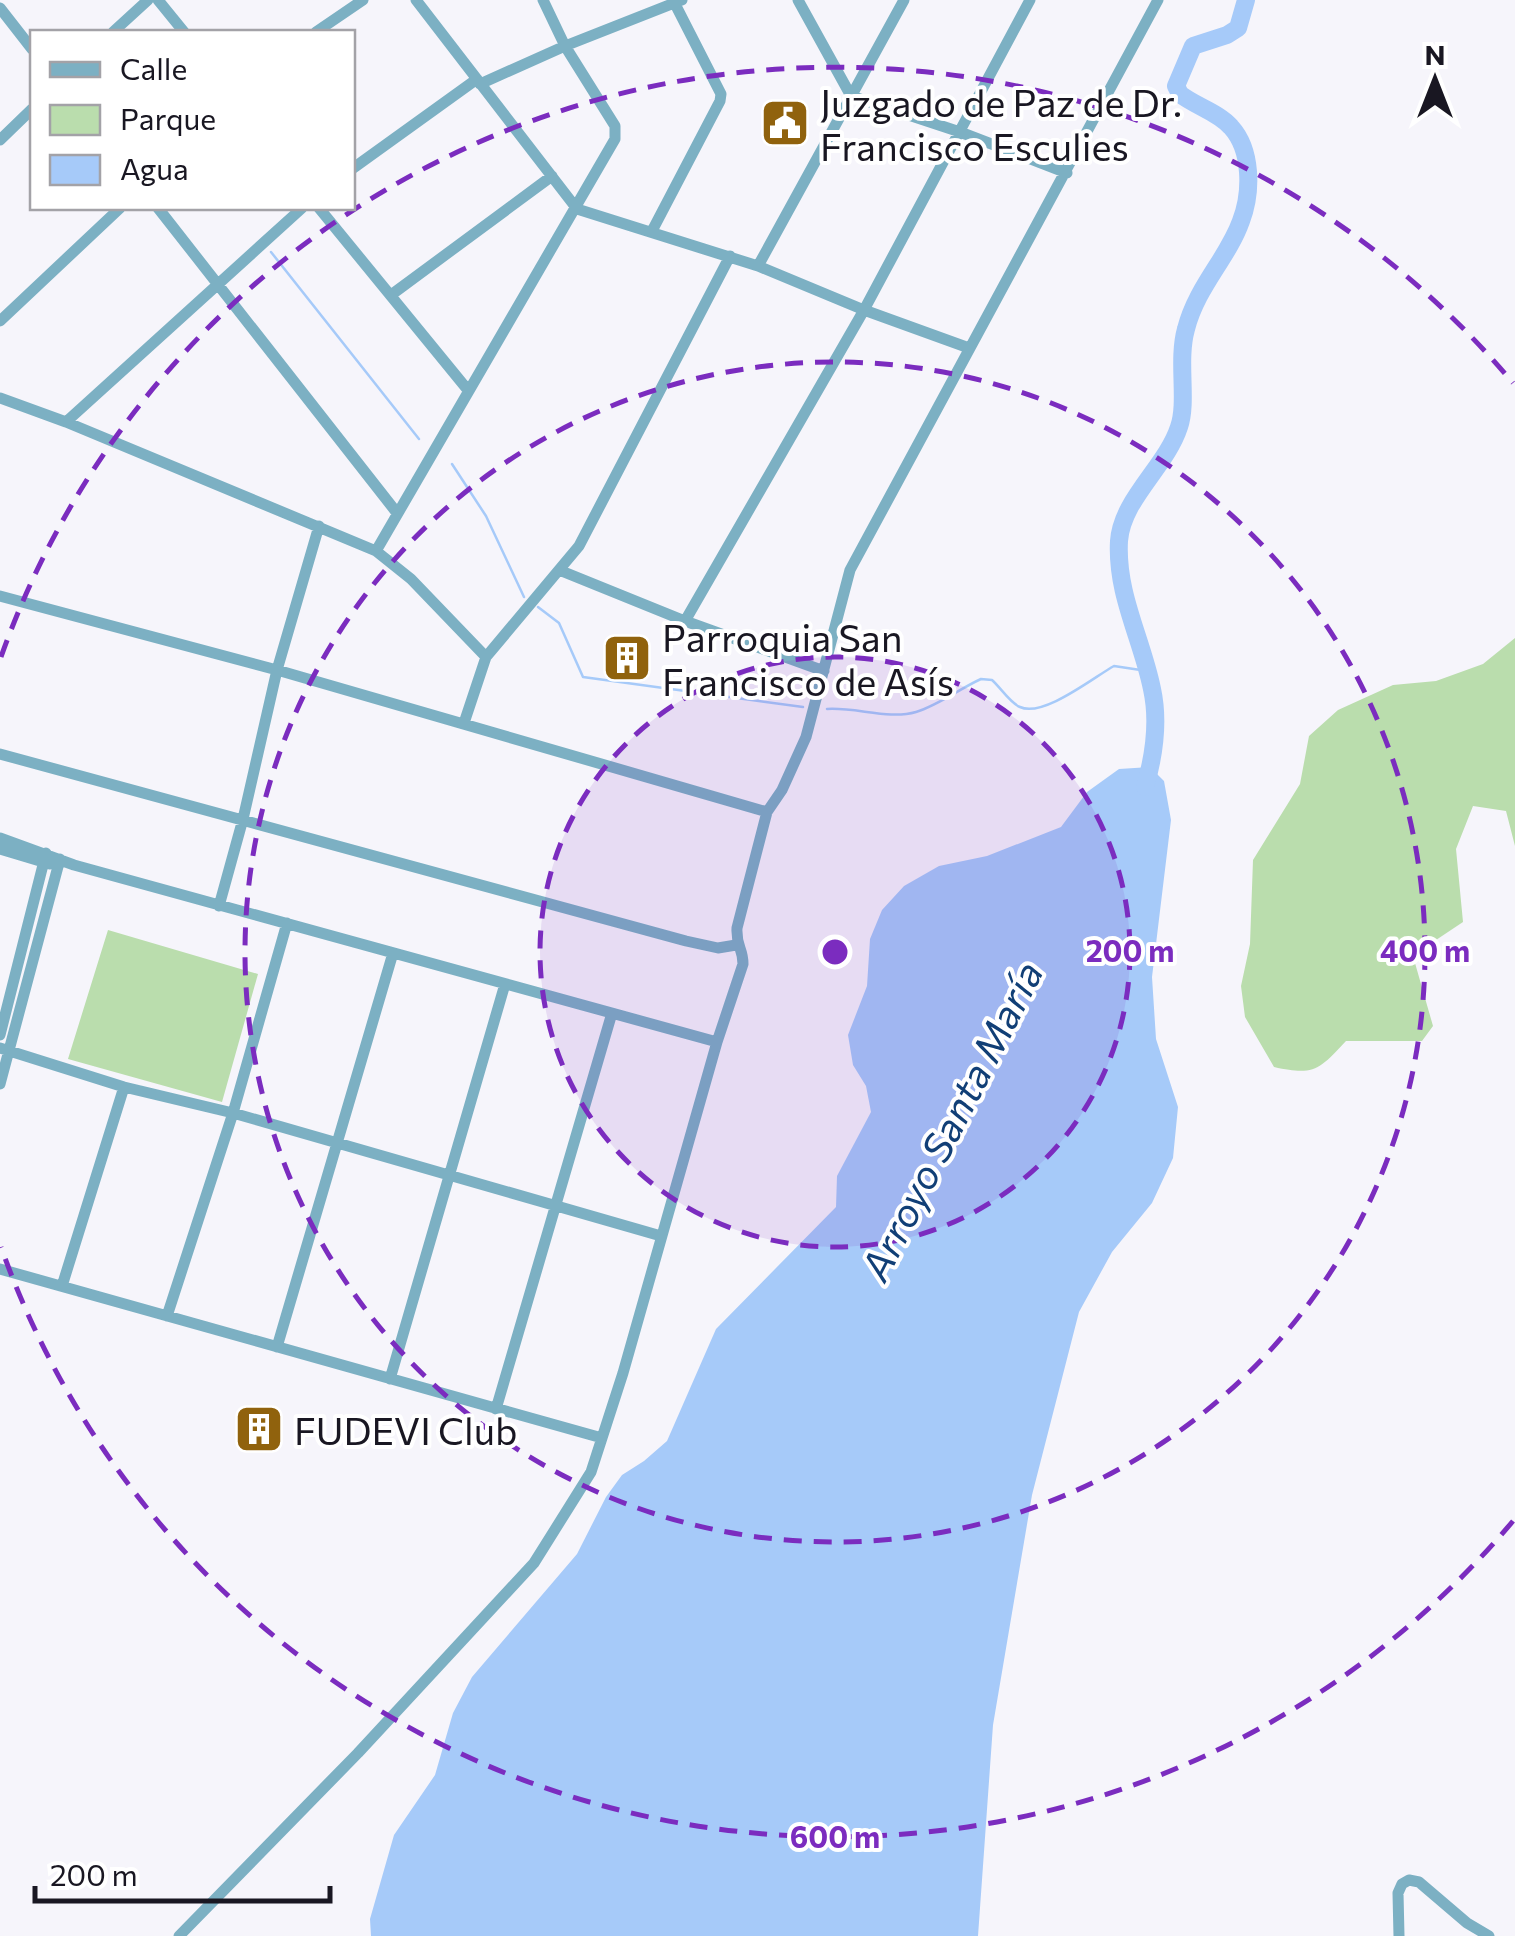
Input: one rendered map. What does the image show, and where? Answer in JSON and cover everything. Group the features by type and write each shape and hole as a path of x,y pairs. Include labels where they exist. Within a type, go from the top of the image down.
{"street":[{"path":"116,30 148,0"},
{"path":"158,0 182,30"},
{"path":"319,30 363,0"},
{"path":"416,0 577,209 730,256 969,348"},
{"path":"376,550 615,139 615,126 543,0"},
{"path":"798,0 851,96 1067,172"},
{"path":"758,266 904,0"},
{"path":"685,621 864,310 1030,0"},
{"path":"179,1936 358,1753 534,1563 592,1472 717,1042 744,964 736,945 742,902 767,812 800,755 850,570 1158,0"},
{"path":"355,167 479,82 677,1 721,94 652,231"},
{"path":"0,8 30,47"},
{"path":"0,140 30,111"},
{"path":"390,295 552,176"},
{"path":"0,321 118,210"},
{"path":"160,210 397,513"},
{"path":"66,422 300,210"},
{"path":"321,210 467,389"},
{"path":"464,723 486,658 578,546 730,256"},
{"path":"0,398 376,550 411,579 486,658"},
{"path":"219,906 277,670 320,526"},
{"path":"559,570 824,671"},
{"path":"0,596 277,670 767,812"},
{"path":"0,754 686,941 718,948 736,945"},
{"path":"0,838 45,858"},
{"path":"0,848 717,1042"},
{"path":"0,1034 45,858"},
{"path":"0,1084 5,1050 59,862"},
{"path":"166,1316 233,1112 288,924"},
{"path":"278,1347 392,953"},
{"path":"390,1378 505,984"},
{"path":"496,1408 612,1013"},
{"path":"5,1050 124,1087 233,1112 661,1236"},
{"path":"62,1286 124,1087"},
{"path":"0,1269 602,1438"},
{"path":"1399,1936 1398,1893 1405,1881 1419,1882 1467,1923 1489,1936"}],"green space":[{"path":"1515,638 1515,846 1506,811 1473,806 1456,849 1463,922 1436,940 1415,963 1433,1026 1422,1041 1346,1041 1315,1068 1298,1071 1274,1067 1245,1017 1241,986 1250,944 1253,860 1300,784 1309,736 1338,710 1393,685 1436,681 1483,664"},
{"path":"108,930 258,974 222,1102 68,1059"}],"water":[{"path":"1150,767 1164,781 1171,820 1152,977 1156,1039 1178,1107 1173,1158 1152,1203 1112,1252 1079,1312 1032,1495 993,1725 978,1936 371,1936 370,1919 394,1835 435,1775 453,1713 472,1677 577,1554 606,1497 622,1475 667,1441 716,1329 836,1207 837,1176 871,1112 866,1086 853,1065 848,1035 867,986 870,939 882,910 904,886 939,866 987,856 1061,827 1087,792 1119,769"}],"waterway":[{"name":"Arroyo Santa María","path":"1145,787 1155,738 1154,701 1125,598 1119,541 1128,511 1165,456 1179,427 1186,329 1197,299 1235,235 1245,210 1248,185 1246,159 1238,136 1220,117 1180,94 1176,86 1193,46 1238,28 1246,0"},
{"path":"271,252 419,439"},
{"path":"452,464 486,516 524,597"},
{"path":"538,607 559,623 583,677 803,707"},
{"path":"827,709 906,714 933,705 981,679 992,680 1016,705 1030,709 1055,702 1114,666 1147,671"}],"place":[{"name":"Juzgado de Paz de Dr. Francisco Esculies","path":"785,123"},
{"name":"Parroquia San Francisco de Asís","path":"627,658"},
{"name":"FUDEVI Club","path":"259,1429"}]}
